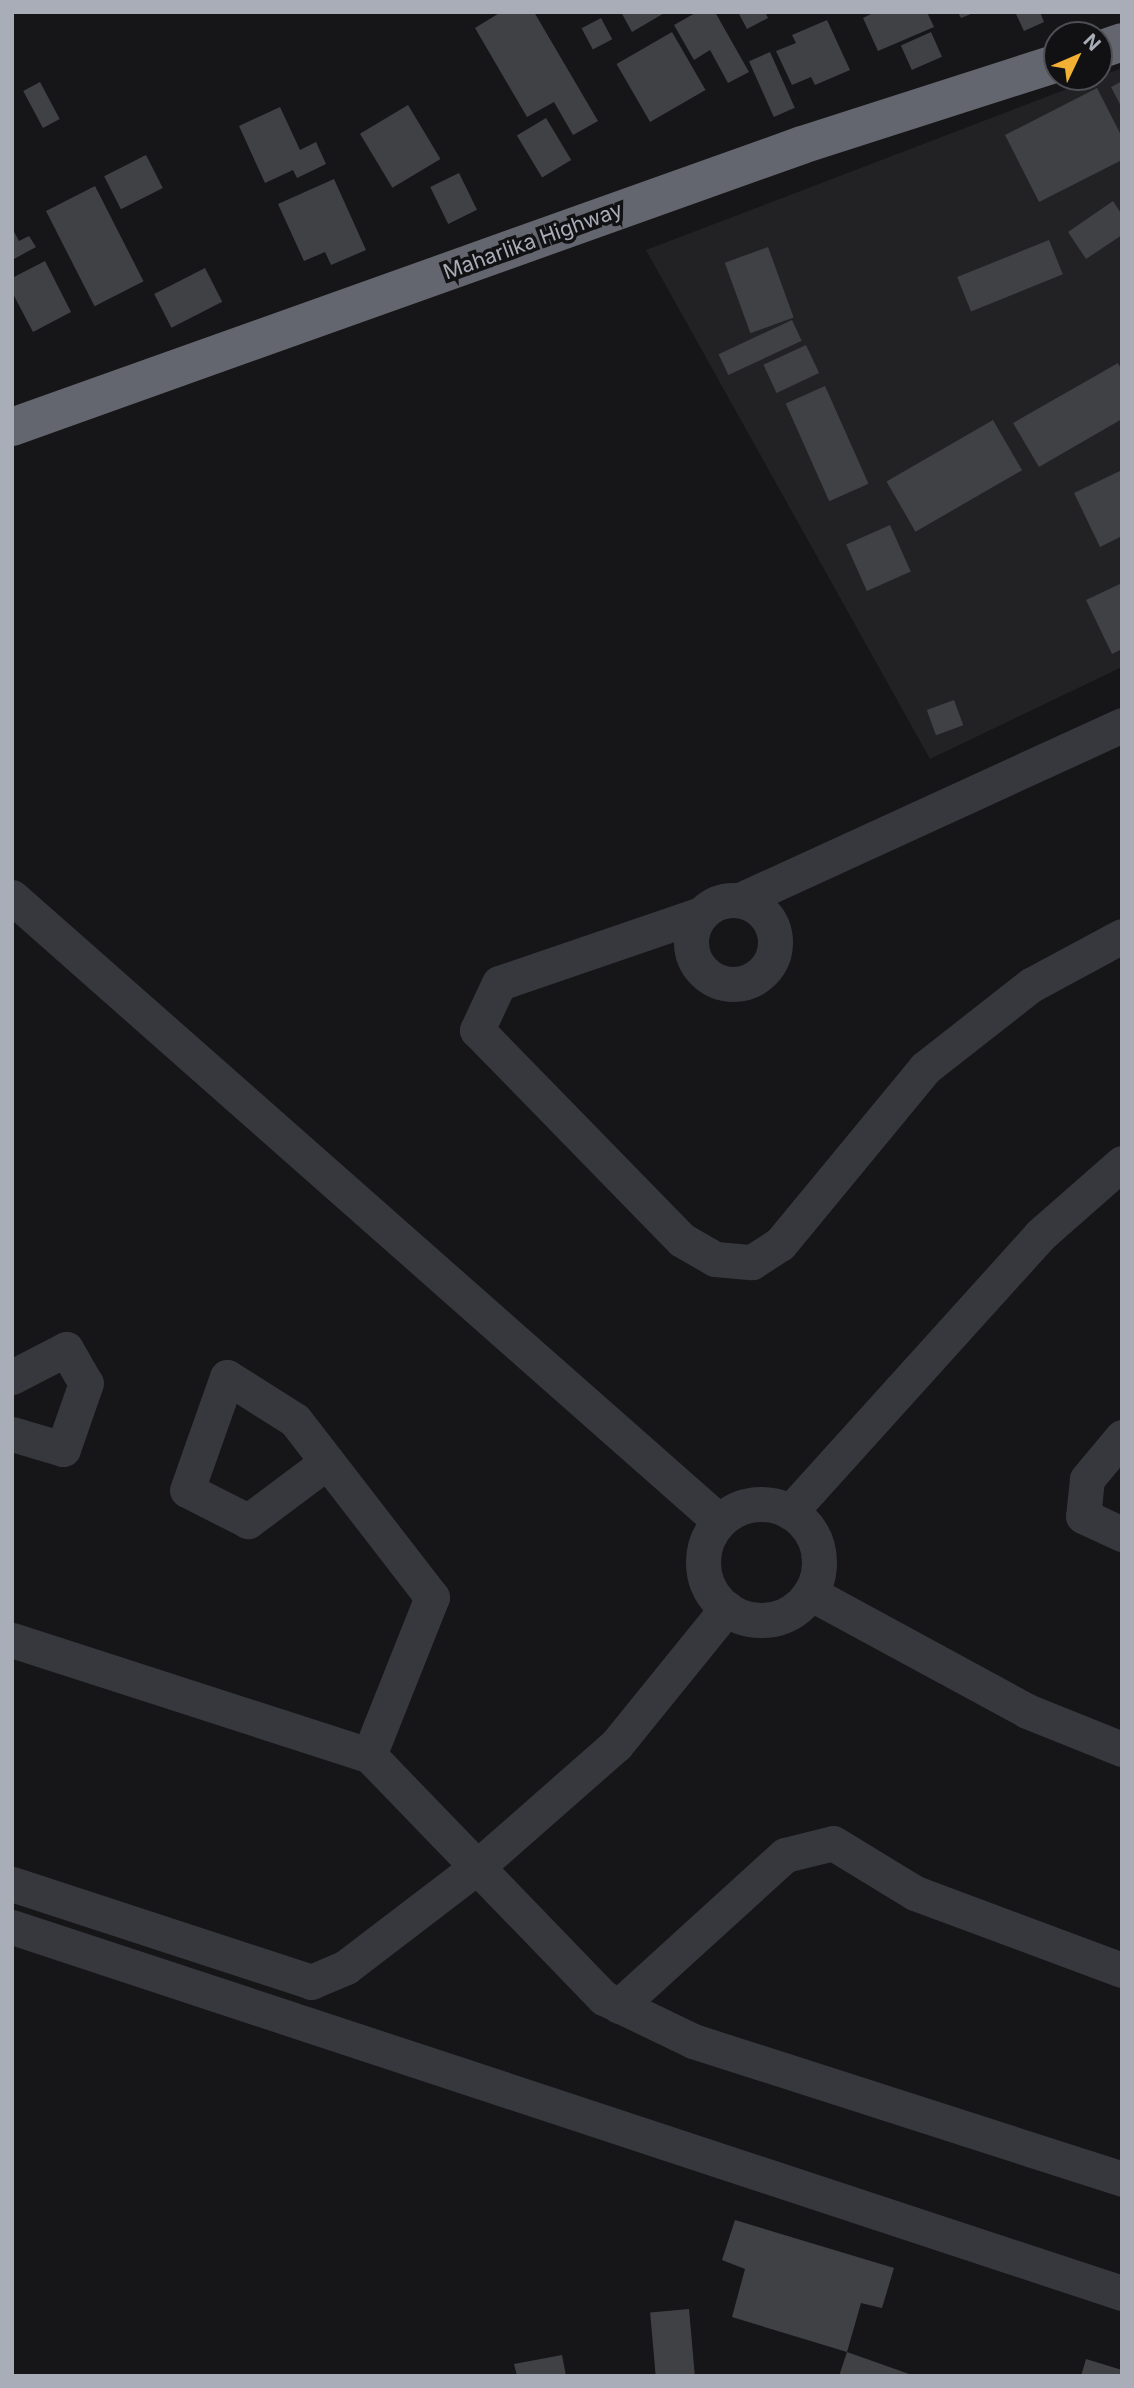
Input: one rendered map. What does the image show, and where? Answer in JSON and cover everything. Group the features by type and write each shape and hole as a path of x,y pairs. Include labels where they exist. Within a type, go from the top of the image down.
{"highway":[{"name":"Maharlika Highway","path":"12,427 802,145 1043,68"}],"street":[{"path":"740,900 1122,725"},
{"path":"12,897 719,1521"},
{"path":"701,914 693,926 690,941 699,967 721,983 748,982 769,965 775,938 765,914 753,904 740,900 725,900 701,914 499,983 477,1030 682,1240 715,1259 752,1262 780,1244 925,1068 1031,985 1122,936"},
{"path":"790,1512 1040,1235 1122,1163"},
{"path":"12,1377 66,1349 86,1383 63,1449 12,1434"},
{"path":"1122,1437 1087,1479 1083,1516 1122,1534"},
{"path":"327,1462 432,1597 369,1755"},
{"path":"755,1504 773,1505 790,1512 804,1524 817,1548 817,1576 810,1593 798,1607 782,1616 764,1619 744,1617 727,1608 709,1585 703,1556 708,1537 719,1521 736,1509 755,1504"},
{"path":"810,1593 1027,1711 1122,1749"},
{"path":"12,1884 311,1982 346,1967 477,1867 616,1745 727,1608"},
{"path":"12,1640 369,1755 604,1998 619,2006 693,2040 1122,2179"},
{"path":"619,2006 785,1856 833,1843 915,1894 1122,1970"},
{"path":"12,1927 1122,2293"}],"shaded area":[{"path":"1122,68 1122,667 930,759 646,250 1062,91 1113,91 1113,71"}],"building":[{"path":"501,12 534,12 598,121 573,135 554,102 527,117 475,28"},
{"path":"621,12 666,12 632,32"},
{"path":"697,12 715,12 749,72 728,83 710,50 694,60 674,25"},
{"path":"738,12 765,12 768,18 747,29"},
{"path":"875,12 927,12 934,27 878,51 863,18"},
{"path":"958,12 976,12 961,18"},
{"path":"1015,12 1040,12 1043,22 1024,31"},
{"path":"601,18 612,39 593,50 582,28"},
{"path":"827,20 850,70 815,85 811,77 792,85 776,51 796,43 792,35"},
{"path":"672,32 706,90 650,122 617,64"},
{"path":"931,32 942,57 912,70 901,45"},
{"path":"770,52 795,108 774,117 749,61"},
{"path":"1122,81 1122,108 1113,91 1113,86"},
{"path":"40,82 60,119 43,128 23,91"},
{"path":"1091,91 1099,91 1122,137 1122,160 1039,202 1005,135"},
{"path":"408,105 440,159 392,188 360,134"},
{"path":"280,107 300,150 316,142 326,164 297,178 293,170 265,183 239,126"},
{"path":"546,118 571,160 542,178 517,136"},
{"path":"146,155 163,188 121,209 104,176"},
{"path":"459,173 477,210 448,224 430,187"},
{"path":"334,179 366,250 331,265 325,252 304,261 278,204"},
{"path":"95,186 144,281 95,306 46,211"},
{"path":"1113,201 1122,215 1122,235 1086,259 1068,232"},
{"path":"12,228 19,241 29,236 36,247 12,260"},
{"path":"1049,240 1063,274 971,311 957,277"},
{"path":"768,247 794,317 750,333 725,263"},
{"path":"45,261 71,312 33,332 12,292 12,278"},
{"path":"205,268 222,302 171,328 154,294"},
{"path":"792,320 802,341 728,375 719,354"},
{"path":"806,345 819,373 777,393 763,365"},
{"path":"1118,363 1122,371 1122,419 1039,467 1013,423"},
{"path":"825,386 869,484 829,501 786,403"},
{"path":"993,420 1022,470 915,532 886,482"},
{"path":"1122,470 1122,536 1100,547 1074,493"},
{"path":"890,525 911,572 867,591 846,545"},
{"path":"1122,583 1122,649 1112,654 1086,600"},
{"path":"954,700 963,725 936,735 927,710"},
{"path":"735,2220 894,2268 882,2308 861,2303 847,2352 732,2317 745,2269 722,2260"},
{"path":"689,2309 695,2376 656,2376 650,2312"},
{"path":"847,2352 912,2375 912,2376 839,2376"},
{"path":"562,2355 566,2376 517,2376 514,2364"},
{"path":"1086,2359 1122,2370 1122,2376 1081,2376"}]}
